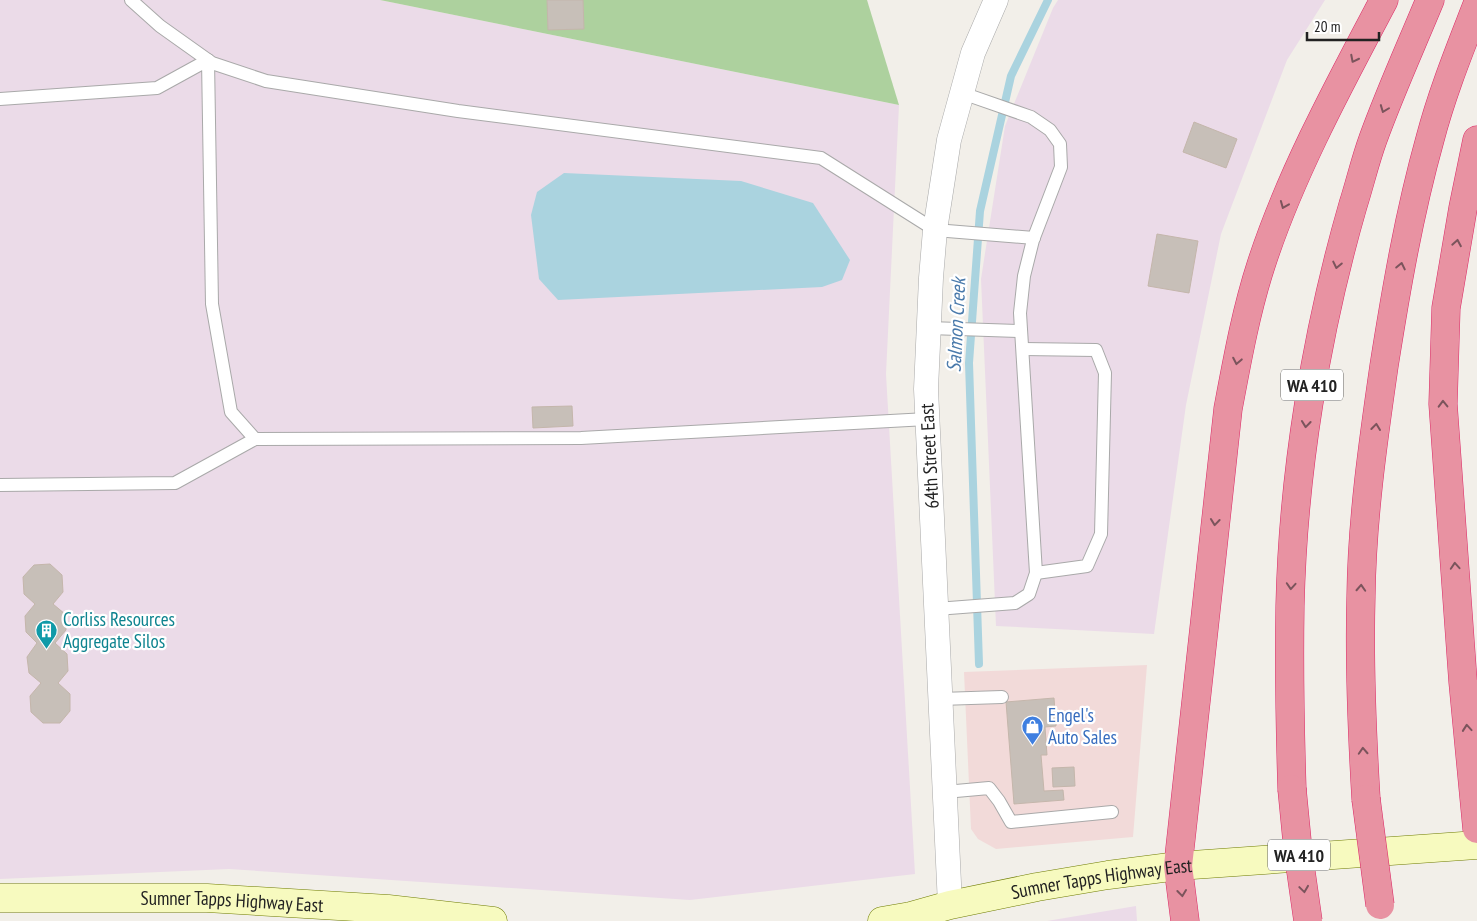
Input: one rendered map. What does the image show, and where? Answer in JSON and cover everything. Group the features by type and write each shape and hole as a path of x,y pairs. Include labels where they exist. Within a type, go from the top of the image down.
{"highway":[{"path":"1186,921 1178,866 1228,409 1242,338 1261,265 1285,202 1320,125 1384,0"},
{"name":"WA 410","path":"1308,921 1292,789 1289,712 1290,604 1296,519 1308,405 1339,252 1372,140 1430,0"},
{"path":"1382,913 1366,799 1360,700 1360,594 1367,496 1380,394 1399,272 1430,139 1449,77 1477,5"},
{"path":"1477,140 1446,308 1443,404 1463,682 1477,829"}],"street":[{"name":"64th Street East","path":"951,913 927,419 926,389 929,328 935,230 949,140 973,53 996,0"},
{"name":"Sumner Tapps Highway East","path":"882,921 911,916 951,913 1037,886 1178,866 1477,845"},
{"name":"Sumner Tapps Highway East","path":"0,898 207,898 388,909 493,921"}],"lane":[{"path":"131,0 160,26 212,63 266,81 458,111 821,158 935,230 1034,238"},
{"path":"0,99 156,88 208,60"},
{"path":"208,60 212,304 231,412 255,439"},
{"path":"936,609 1015,603 1029,594 1036,573 1020,313 1024,276 1034,238 1061,167 1060,144 1050,130 1032,117 962,93"},
{"path":"929,328 1021,331"},
{"path":"1023,349 1096,350 1106,373 1101,534 1087,566 1036,573"},
{"path":"0,485 175,483 255,439 581,438 927,419"},
{"path":"940,699 1002,697"},
{"path":"945,792 989,788 1011,822 1112,812"}],"shaded area":[{"path":"0,0 380,0 899,105 886,374 915,874 690,900 229,869 0,879"},
{"path":"1058,0 1325,0 1287,60 1221,234 1186,405 1154,634 996,626 981,279 1005,126 1053,8"},
{"path":"1147,665 1133,837 996,849 978,839 971,829 964,672"},
{"path":"1136,906 1137,921 1047,921"}],"green space":[{"path":"380,0 867,0 899,105"}],"water":[{"path":"564,173 741,181 813,203 850,260 842,280 822,287 558,300 539,279 531,215 537,192"}],"building":[{"path":"547,0 583,0 584,29 548,30"},
{"path":"1194,122 1237,139 1226,168 1183,152"},
{"path":"1157,234 1198,241 1189,293 1148,286"},
{"path":"572,406 573,426 533,428 532,407"},
{"name":"Corliss Resources Aggregate Silos","path":"50,564 62,575 63,592 53,604 65,614 66,630 55,643 67,654 68,671 58,683 70,694 70,711 60,723 43,723 31,712 30,696 41,683 29,673 27,657 37,643 26,632 25,616 35,604 24,594 23,577 34,565"},
{"path":"1054,698 1056,726 1045,727 1047,755 1041,755 1044,791 1063,790 1064,800 1014,804 1006,702"},
{"path":"1074,767 1075,786 1053,787 1052,768"}],"waterway":[{"name":"Salmon Creek","path":"979,664 969,363 980,211 1011,76 1048,0"}],"place":[{"name":"Corliss Resources Aggregate Silos","path":"47,649"},
{"name":"Engel's Auto Sales","path":"1032,745"}]}
